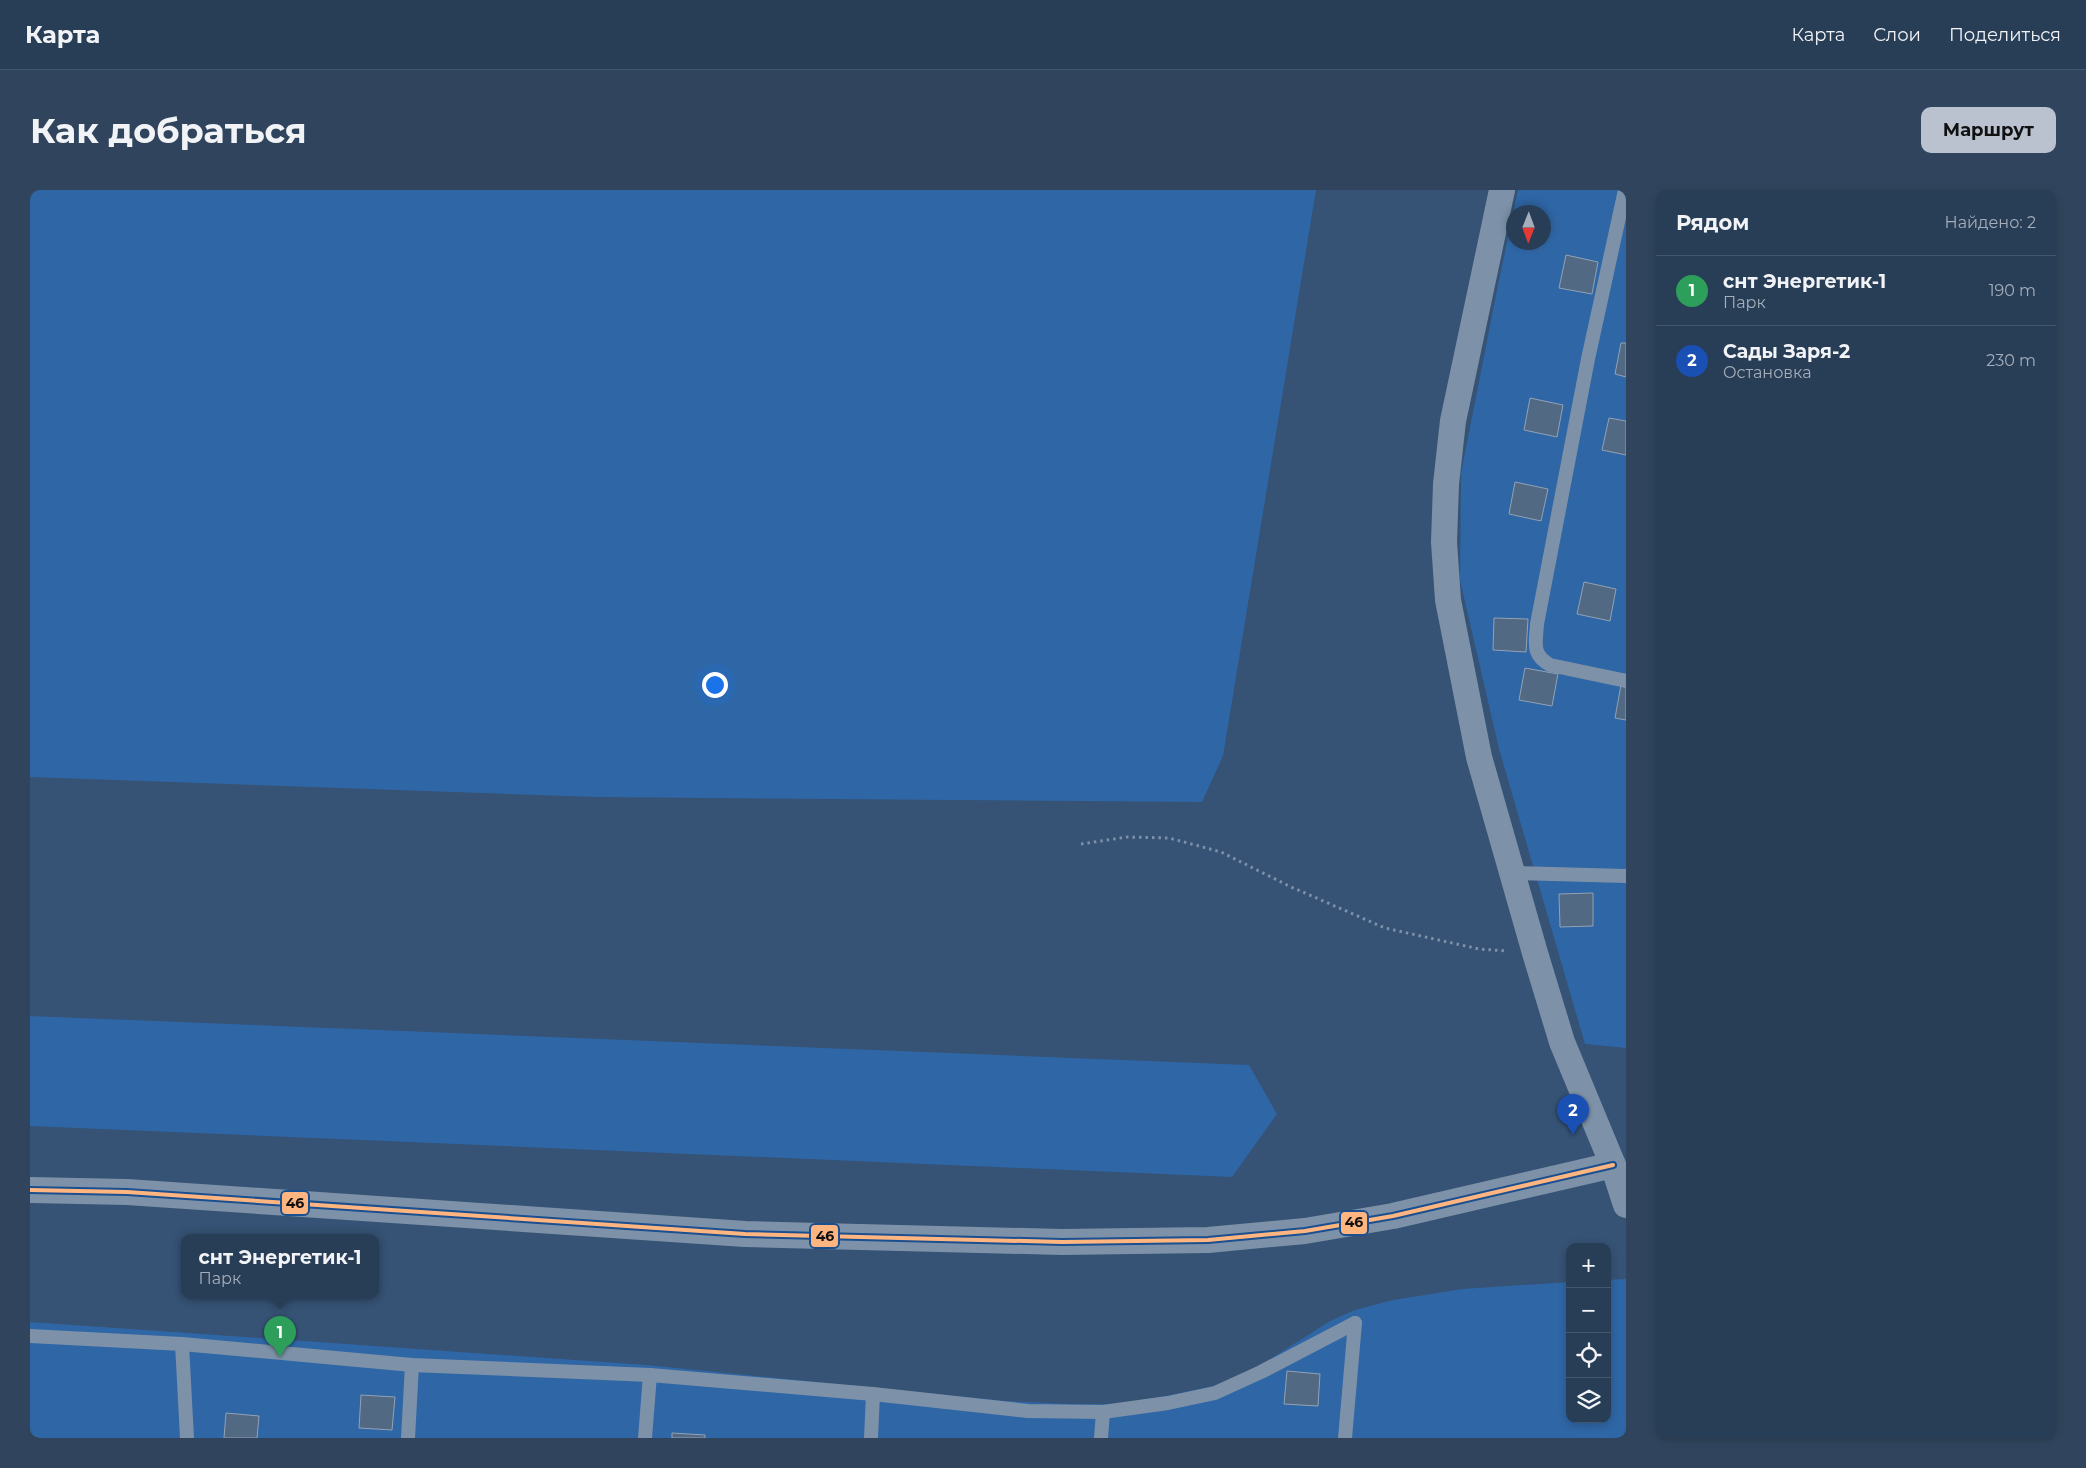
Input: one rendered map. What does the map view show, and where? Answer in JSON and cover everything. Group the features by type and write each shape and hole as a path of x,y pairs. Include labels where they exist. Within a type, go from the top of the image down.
{"street":[{"path":"1502,190 1453,421 1446,484 1444,542 1448,600 1479,757 1535,953 1562,1042 1620,1164 1626,1205"},
{"path":"30,1190 127,1192 745,1234 1062,1242 1208,1240 1305,1231 1393,1216 1620,1164"}],"lane":[{"path":"1625,190 1588,358 1537,624 1535,649 1541,660 1550,665 1626,681"},
{"path":"1512,873 1626,876"},
{"path":"30,1336 182,1344 412,1365 650,1375 874,1394 1028,1411 1103,1412 1168,1403 1215,1393 1355,1324 1345,1438"},
{"path":"182,1344 187,1438"},
{"path":"408,1438 412,1365"},
{"path":"645,1438 650,1375"},
{"path":"871,1438 874,1394"},
{"path":"1101,1438 1103,1412"}],"path":[{"path":"1081,844 1127,837 1169,838 1221,852 1289,886 1385,928 1479,949 1535,953"}],"shaded area":[{"path":"30,190 1316,190 1223,756 1202,802 595,797 30,777"},
{"path":"1518,190 1626,190 1626,1048 1585,1044 1499,749 1460,580 1461,473 1506,247 1506,250 1551,250 1551,205 1515,205"},
{"path":"30,1016 1249,1065 1277,1114 1232,1177 30,1126"},
{"path":"1626,1279 1626,1438 30,1438 30,1322 647,1365 1005,1401 1116,1404 1218,1385 1253,1370 1330,1321 1355,1310 1393,1300 1462,1289 1566,1282 1566,1423 1611,1423 1611,1280"}],"building":[{"path":"1566,255 1598,262 1592,294 1559,288"},
{"path":"1621,343 1626,343 1626,377 1615,374"},
{"path":"1530,398 1563,405 1557,437 1524,430"},
{"path":"1609,418 1626,421 1626,455 1602,450"},
{"path":"1515,482 1548,489 1541,521 1509,514"},
{"path":"1584,582 1616,589 1610,621 1577,614"},
{"path":"1494,618 1528,619 1526,652 1493,650"},
{"path":"1525,668 1558,674 1552,706 1519,700"},
{"path":"1621,685 1626,686 1626,720 1615,718"},
{"path":"1593,893 1593,926 1560,927 1559,894"},
{"path":"1287,1371 1320,1374 1318,1406 1284,1404"},
{"path":"361,1395 395,1397 392,1430 359,1428"},
{"path":"226,1413 259,1416 257,1438 224,1438"},
{"path":"672,1433 705,1435 705,1438 672,1438"}],"transit line":[{"name":"46","path":"30,1190 127,1192 745,1234 1062,1242 1208,1240 1305,1231 1393,1216 1613,1165"}],"place":[{"name":"Сады Заря-2","path":"1573,1135"},
{"name":"снт Энергетик-1","path":"280,1357"}]}
